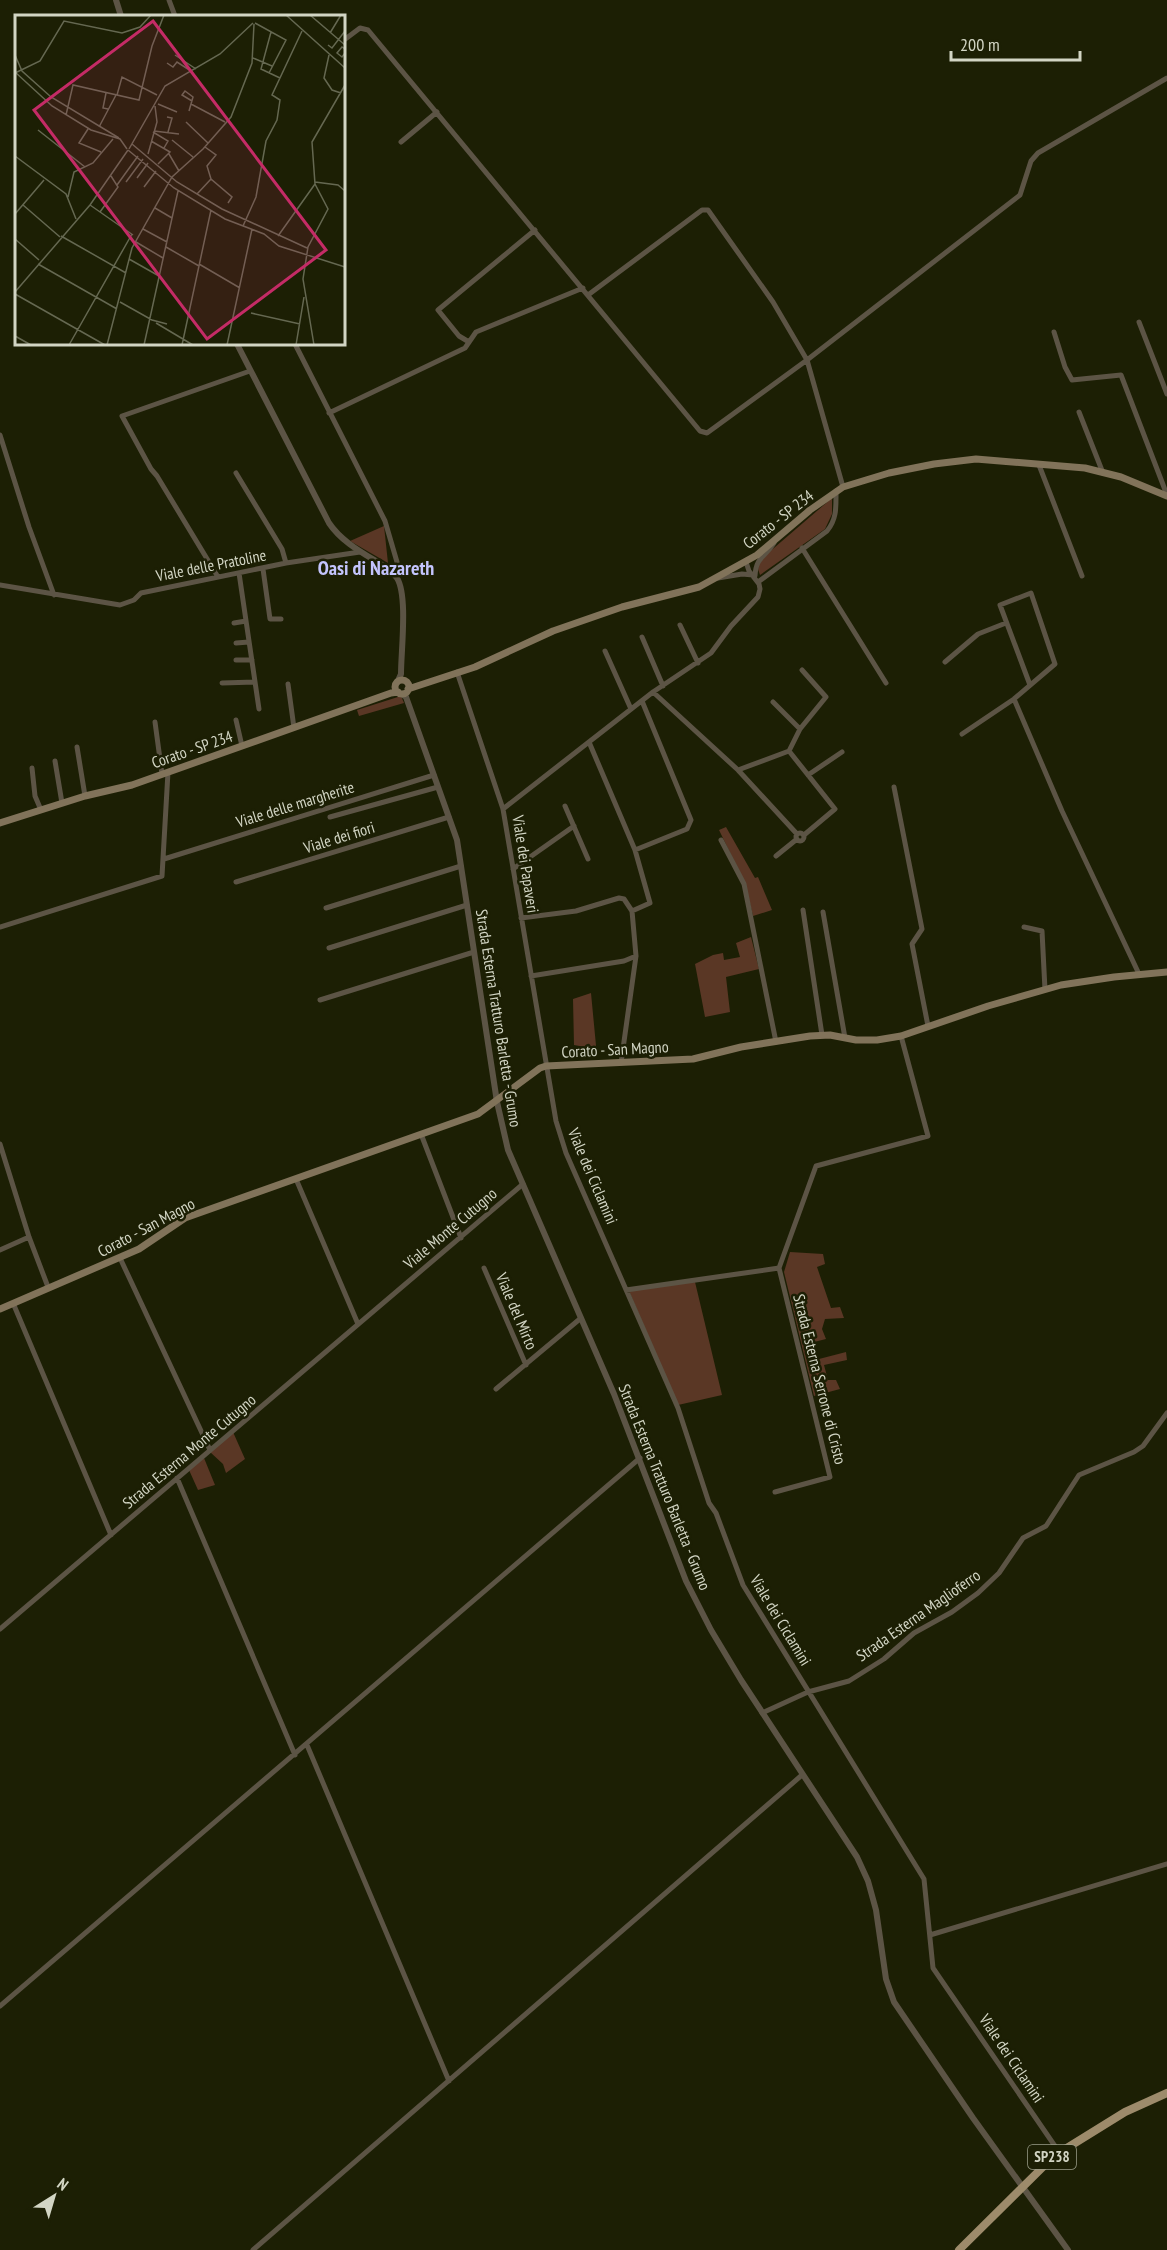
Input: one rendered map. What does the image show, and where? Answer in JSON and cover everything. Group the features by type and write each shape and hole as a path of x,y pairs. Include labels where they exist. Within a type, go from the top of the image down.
{"main road":[{"name":"Corato - SP 234","path":"0,823 85,796 132,784 402,688 476,667 553,632 622,607 699,587 746,562 775,541 810,510 840,489 888,473 976,459 1085,468 1120,477 1167,495"},
{"name":"Corato - San Magno","path":"0,1309 139,1249 185,1218 478,1114 546,1066 693,1059 741,1047 822,1035 877,1041 901,1036 1072,983 1167,972"},
{"name":"SP238","path":"959,2250 1059,2151 1125,2112 1167,2093"}],"street":[{"path":"116,0 121,15"},
{"path":"169,0 175,15"},
{"path":"345,39 360,28 369,30 700,431 707,433 807,360 1020,195 1031,162 1038,153 1167,78"},
{"path":"401,142 437,112"},
{"path":"588,295 705,209 711,213 773,302 807,360 840,489 833,523 826,531 756,579"},
{"path":"469,342 459,336 438,310 535,230"},
{"path":"329,413 465,348 476,332 583,288"},
{"path":"1139,322 1167,394"},
{"path":"1054,332 1065,367 1072,380 1121,375 1167,495"},
{"path":"237,345 328,524 335,533 396,576 397,562 385,521 295,345"},
{"path":"218,577 151,469 122,416 250,371"},
{"path":"1079,412 1103,473"},
{"path":"0,435 29,527 54,595"},
{"path":"1039,465 1082,576"},
{"path":"236,473 282,549 286,563"},
{"path":"503,809 642,700 711,653 731,626 758,597 760,590 755,565 759,557 771,549 775,541"},
{"path":"802,548 886,683"},
{"name":"Viale delle Pratoline","path":"0,585 120,605 134,600 141,593 286,563 360,552"},
{"path":"746,562 749,571 756,579"},
{"path":"263,569 270,619 281,619"},
{"path":"239,573 259,709"},
{"path":"715,579 742,574 756,579"},
{"name":"Strada Esterna Tratturo Barletta - Grumo","path":"396,576 402,590 402,688 457,840 496,1102 507,1150 640,1458 686,1581 711,1630 762,1713 802,1775 845,1835 868,1881 880,1933 886,1979 894,2002 938,2068 1068,2250"},
{"path":"962,734 1014,699 1055,664 1031,593 1000,605 1030,685"},
{"path":"234,623 246,621"},
{"path":"945,662 978,634 1006,623"},
{"path":"680,625 698,663"},
{"path":"642,637 663,686"},
{"path":"236,643 249,642"},
{"path":"605,651 631,709"},
{"path":"236,660 252,660"},
{"path":"738,770 789,751 800,729 826,697 802,670"},
{"name":"Viale dei Papaveri","path":"457,672 503,809 546,1066"},
{"path":"222,683 255,682"},
{"path":"288,684 294,728"},
{"path":"653,692 738,770 799,836"},
{"path":"1014,699 1062,811 1139,974"},
{"path":"635,850 687,829 691,820 642,700"},
{"path":"773,702 800,729"},
{"path":"236,720 242,746"},
{"path":"0,927 162,876 165,773 155,722"},
{"path":"589,742 635,850 650,903 633,911"},
{"path":"77,747 85,796"},
{"path":"776,856 835,809 789,751"},
{"path":"808,775 842,752"},
{"path":"56,761 62,804"},
{"path":"32,768 35,796 41,810"},
{"name":"Viale delle margherite","path":"164,859 434,775"},
{"path":"330,817 438,786"},
{"path":"894,787 922,929 912,944 928,1026"},
{"path":"565,806 588,859"},
{"name":"Viale dei fiori","path":"236,882 449,817"},
{"path":"513,869 574,826"},
{"path":"721,840 744,884 776,1042"},
{"path":"326,908 461,866"},
{"path":"521,918 576,911 619,898 624,899 633,911 636,956 621,1063"},
{"path":"329,948 467,905"},
{"path":"803,910 822,1035"},
{"path":"823,912 845,1038"},
{"path":"1024,927 1042,931 1045,990"},
{"path":"320,1000 474,952"},
{"path":"531,976 624,962 636,956"},
{"path":"626,1290 779,1268 816,1166 928,1136 901,1036"},
{"name":"Viale dei Ciclamini","path":"546,1066 556,1121 566,1153 678,1407 709,1503 716,1514 743,1585 924,1878 933,1968 1059,2151"},
{"path":"421,1134 461,1238"},
{"path":"0,1144 29,1237 48,1287"},
{"path":"296,1179 358,1324"},
{"name":"Viale Monte Cutugno","path":"395,1293 523,1184"},
{"path":"0,1250 29,1237"},
{"path":"120,1258 210,1450"},
{"name":"Viale del Mirto","path":"484,1268 526,1365"},
{"name":"Strada Esterna Serrone di Cristo","path":"775,1492 830,1477 779,1268"},
{"name":"Strada Esterna Monte Cutugno","path":"0,1629 395,1293"},
{"path":"13,1303 111,1535"},
{"path":"496,1389 581,1318"},
{"name":"Strada Esterna Maglioferro","path":"762,1713 808,1692 849,1681 884,1659 914,1633 952,1612 978,1593 999,1573 1023,1538 1046,1526 1079,1475 1143,1446 1167,1413"},
{"path":"0,2006 640,1458"},
{"path":"177,1478 295,1755"},
{"path":"307,1745 449,2081"},
{"path":"253,2250 802,1775"},
{"path":"930,1935 1167,1864"}],"shaded area":[{"path":"832,498 832,514 825,529 760,575 758,569 760,560"},
{"path":"384,526 388,563 350,541"},
{"path":"401,696 404,703 359,716 357,710"},
{"path":"726,827 755,878 758,877 772,910 753,916 745,883 719,830"},
{"path":"751,937 759,969 726,977 730,1012 705,1017 695,964 723,953 724,960 740,957 736,943"},
{"path":"591,993 597,1056 589,1055 585,1047 574,1045 573,999"},
{"path":"790,1252 823,1254 825,1264 817,1267 831,1308 840,1307 844,1318 825,1319 822,1329 826,1339 814,1342 819,1359 846,1352 847,1360 824,1365 828,1380 836,1380 840,1389 814,1396 784,1272"},
{"path":"695,1282 722,1395 678,1405 629,1291"},
{"path":"233,1432 245,1459 226,1473 223,1464 210,1452"},
{"path":"204,1458 215,1485 198,1490 189,1470"}],"district":[{"name":"Oasi di Nazareth","path":"376,568"}]}
